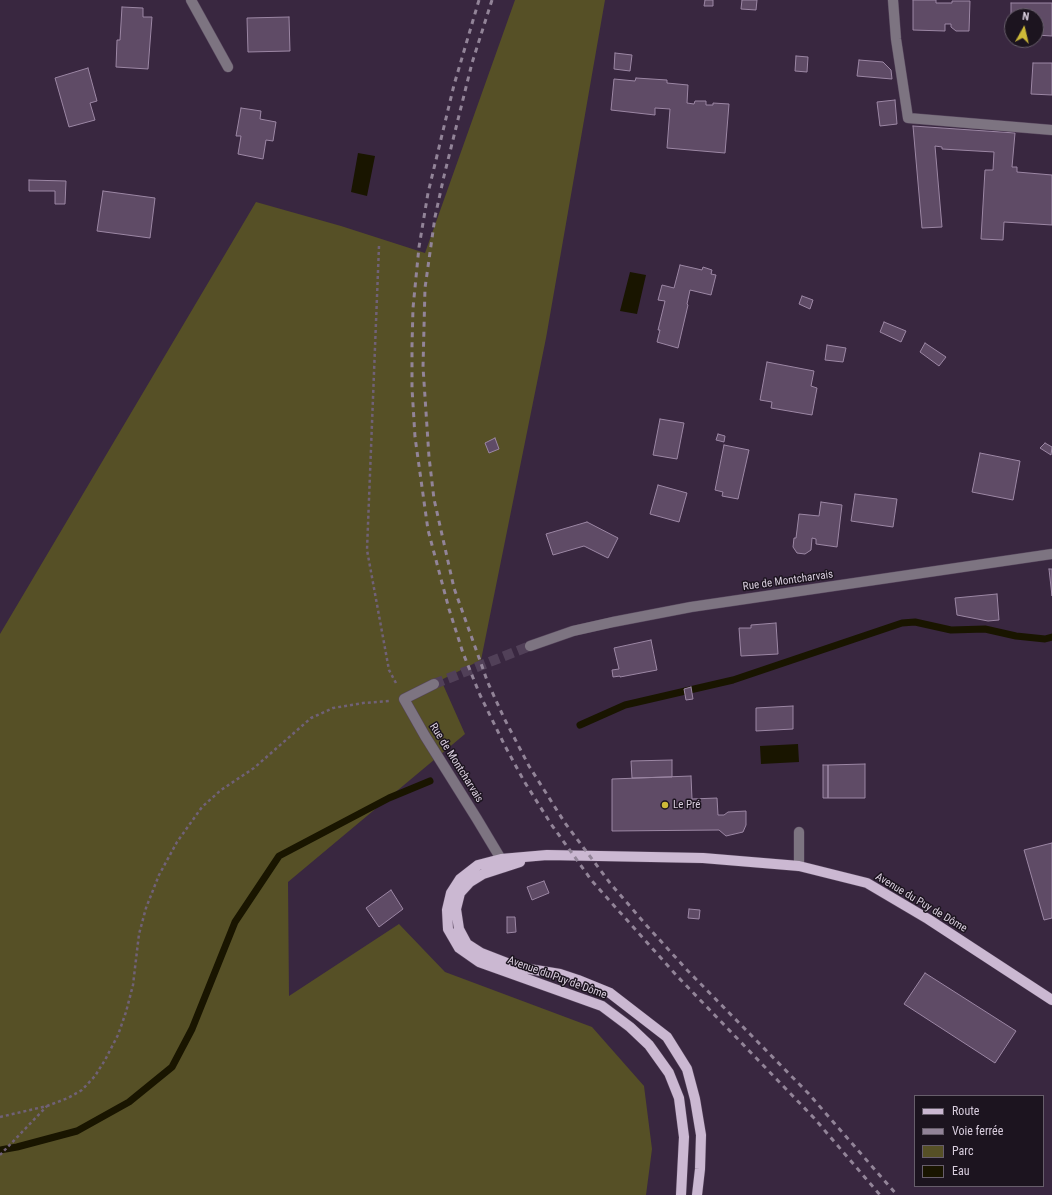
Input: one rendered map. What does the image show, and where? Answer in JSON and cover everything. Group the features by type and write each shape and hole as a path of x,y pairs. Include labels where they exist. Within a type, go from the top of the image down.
{"main road":[{"name":"Avenue du Puy de Dôme","path":"681,1195 684,1137 679,1098 669,1073 649,1045 630,1027 602,1006 479,962 460,948 448,929 447,910 451,893 460,879 478,865 502,863 547,855 703,858 799,866 867,883 928,919 1052,1000"},
{"name":"Avenue du Puy de Dôme","path":"502,863 470,882 460,893 456,909 459,929 467,944 481,954 517,967 560,974 610,993 667,1037 686,1070 695,1099 700,1135 700,1169 697,1195"}],"street":[{"path":"191,0 228,67"},
{"path":"893,0 896,39 908,118 1052,130"},
{"name":"Rue de Montcharvais","path":"530,646 573,631 691,607 1052,554"},
{"path":"404,699 434,684"},
{"name":"Rue de Montcharvais","path":"404,699 502,863"},
{"path":"799,832 799,866"}],"path":[{"path":"0,1117 47,1106 68,1098 82,1090 95,1076 114,1042 126,1012 133,985 140,934 146,908 159,875 174,849 202,807 221,790 254,768 311,718 333,708 404,699 388,670 367,550 379,246"},
{"path":"0,1155 47,1106"}],"green space":[{"path":"515,0 605,0 546,338 481,660 441,680 465,734 288,882 289,996 399,924 445,972 592,1027 644,1086 652,1149 646,1195 0,1195 0,634 256,202 341,226 425,253"}],"water":[{"path":"358,153 375,156 367,196 351,192"},
{"path":"630,272 646,275 637,314 620,311"},
{"path":"798,744 799,762 761,764 760,746"}],"building":[{"path":"705,0 713,0 713,6 704,6"},
{"path":"742,0 757,0 756,10 741,9"},
{"path":"913,0 936,0 936,3 970,1 969,31 956,31 951,27 951,24 945,24 945,31 913,30"},
{"path":"1011,3 1052,3 1052,36 1044,36 1044,8 1011,8"},
{"path":"122,7 143,8 143,17 152,17 148,69 116,67 117,40 120,40"},
{"path":"289,17 290,51 248,52 247,18"},
{"path":"615,53 632,55 630,71 614,69"},
{"path":"796,56 808,57 807,72 795,71"},
{"path":"859,60 883,62 891,70 892,79 857,76"},
{"path":"1033,63 1052,63 1052,95 1031,94"},
{"path":"88,68 97,101 90,103 95,120 69,127 55,78"},
{"path":"636,78 667,80 667,83 688,85 687,103 694,104 695,101 706,101 706,105 713,105 713,103 729,104 725,153 667,148 670,109 655,108 655,115 611,110 614,79 635,81"},
{"path":"895,100 897,124 880,126 877,102"},
{"path":"241,108 261,111 260,119 276,122 273,141 266,140 263,159 238,154 241,136 236,136"},
{"path":"913,126 1015,133 1012,167 1017,167 1017,172 1052,175 1052,225 1004,222 1003,240 981,239 985,170 993,170 994,152 942,149 942,147 935,146 942,227 922,228"},
{"path":"29,180 66,181 65,204 55,204 55,191 29,191"},
{"path":"103,191 155,198 150,238 97,231"},
{"path":"680,265 702,270 703,267 712,270 711,274 716,275 711,295 690,290 678,348 657,342 660,330 658,330 665,301 658,300 662,285 674,288"},
{"path":"802,296 813,300 810,309 799,304"},
{"path":"884,322 906,331 901,342 880,332"},
{"path":"925,343 946,357 939,366 920,352"},
{"path":"827,345 846,348 843,362 825,360"},
{"path":"767,362 814,371 811,386 817,388 812,415 771,408 772,402 760,400"},
{"path":"660,419 684,423 677,459 653,455"},
{"path":"718,434 725,436 724,442 716,440"},
{"path":"495,438 499,449 489,453 485,443"},
{"path":"1045,443 1052,447 1051,455 1040,448"},
{"path":"724,445 749,450 738,499 722,496 723,492 715,490"},
{"path":"980,453 1020,461 1013,500 972,492"},
{"path":"658,485 687,493 679,522 650,514"},
{"path":"855,494 897,499 893,527 851,521"},
{"path":"821,502 842,505 837,547 816,544 816,539 812,538 811,550 805,554 797,553 793,547 794,538 796,538 799,514 819,516"},
{"path":"587,522 618,538 608,558 584,546 553,555 546,534"},
{"path":"1049,569 1052,569 1052,596"},
{"path":"997,594 999,620 988,621 957,615 955,598"},
{"path":"776,623 778,654 741,656 739,628 751,628 751,625"},
{"path":"651,640 657,670 613,677 612,670 619,669 614,648"},
{"path":"691,687 693,699 686,700 684,689"},
{"path":"793,706 793,729 756,731 756,708"},
{"path":"672,760 672,777 632,778 631,761"},
{"path":"865,764 865,798 828,798 828,765"},
{"path":"823,765 828,765 828,798 823,798"},
{"name":"Le Pré","path":"691,776 692,799 717,798 718,815 724,815 728,812 746,811 746,825 743,832 726,836 719,830 612,831 612,779"},
{"path":"1052,843 1052,918 1044,920 1024,850"},
{"path":"544,881 549,893 532,900 527,887"},
{"path":"391,890 403,909 379,927 366,908"},
{"path":"689,909 700,910 699,919 688,918"},
{"path":"507,917 515,917 516,932 507,933"},
{"path":"925,973 1016,1031 995,1063 904,1004"}],"waterway":[{"path":"580,725 625,705 733,680 902,623 915,622 951,630 985,629 1016,636 1045,639 1052,637"},
{"path":"0,1150 77,1131 129,1102 172,1067 192,1029 235,922 279,856 389,798 430,781"}],"tunnel":[{"path":"434,684 530,646"}],"railway":[{"path":"479,0 454,85 428,193 419,247 413,308 412,346 412,388 415,437 428,530 449,609 463,653 480,695 524,781 551,824 592,881 677,976 814,1118 880,1195"},
{"path":"492,0 472,63 444,176 435,217 425,288 423,367 429,457 434,499 454,588 488,683 504,718 529,766 565,823 610,883 647,926 688,971 808,1093 897,1195"}],"place":[{"name":"Le Pré","path":"665,805"}]}
